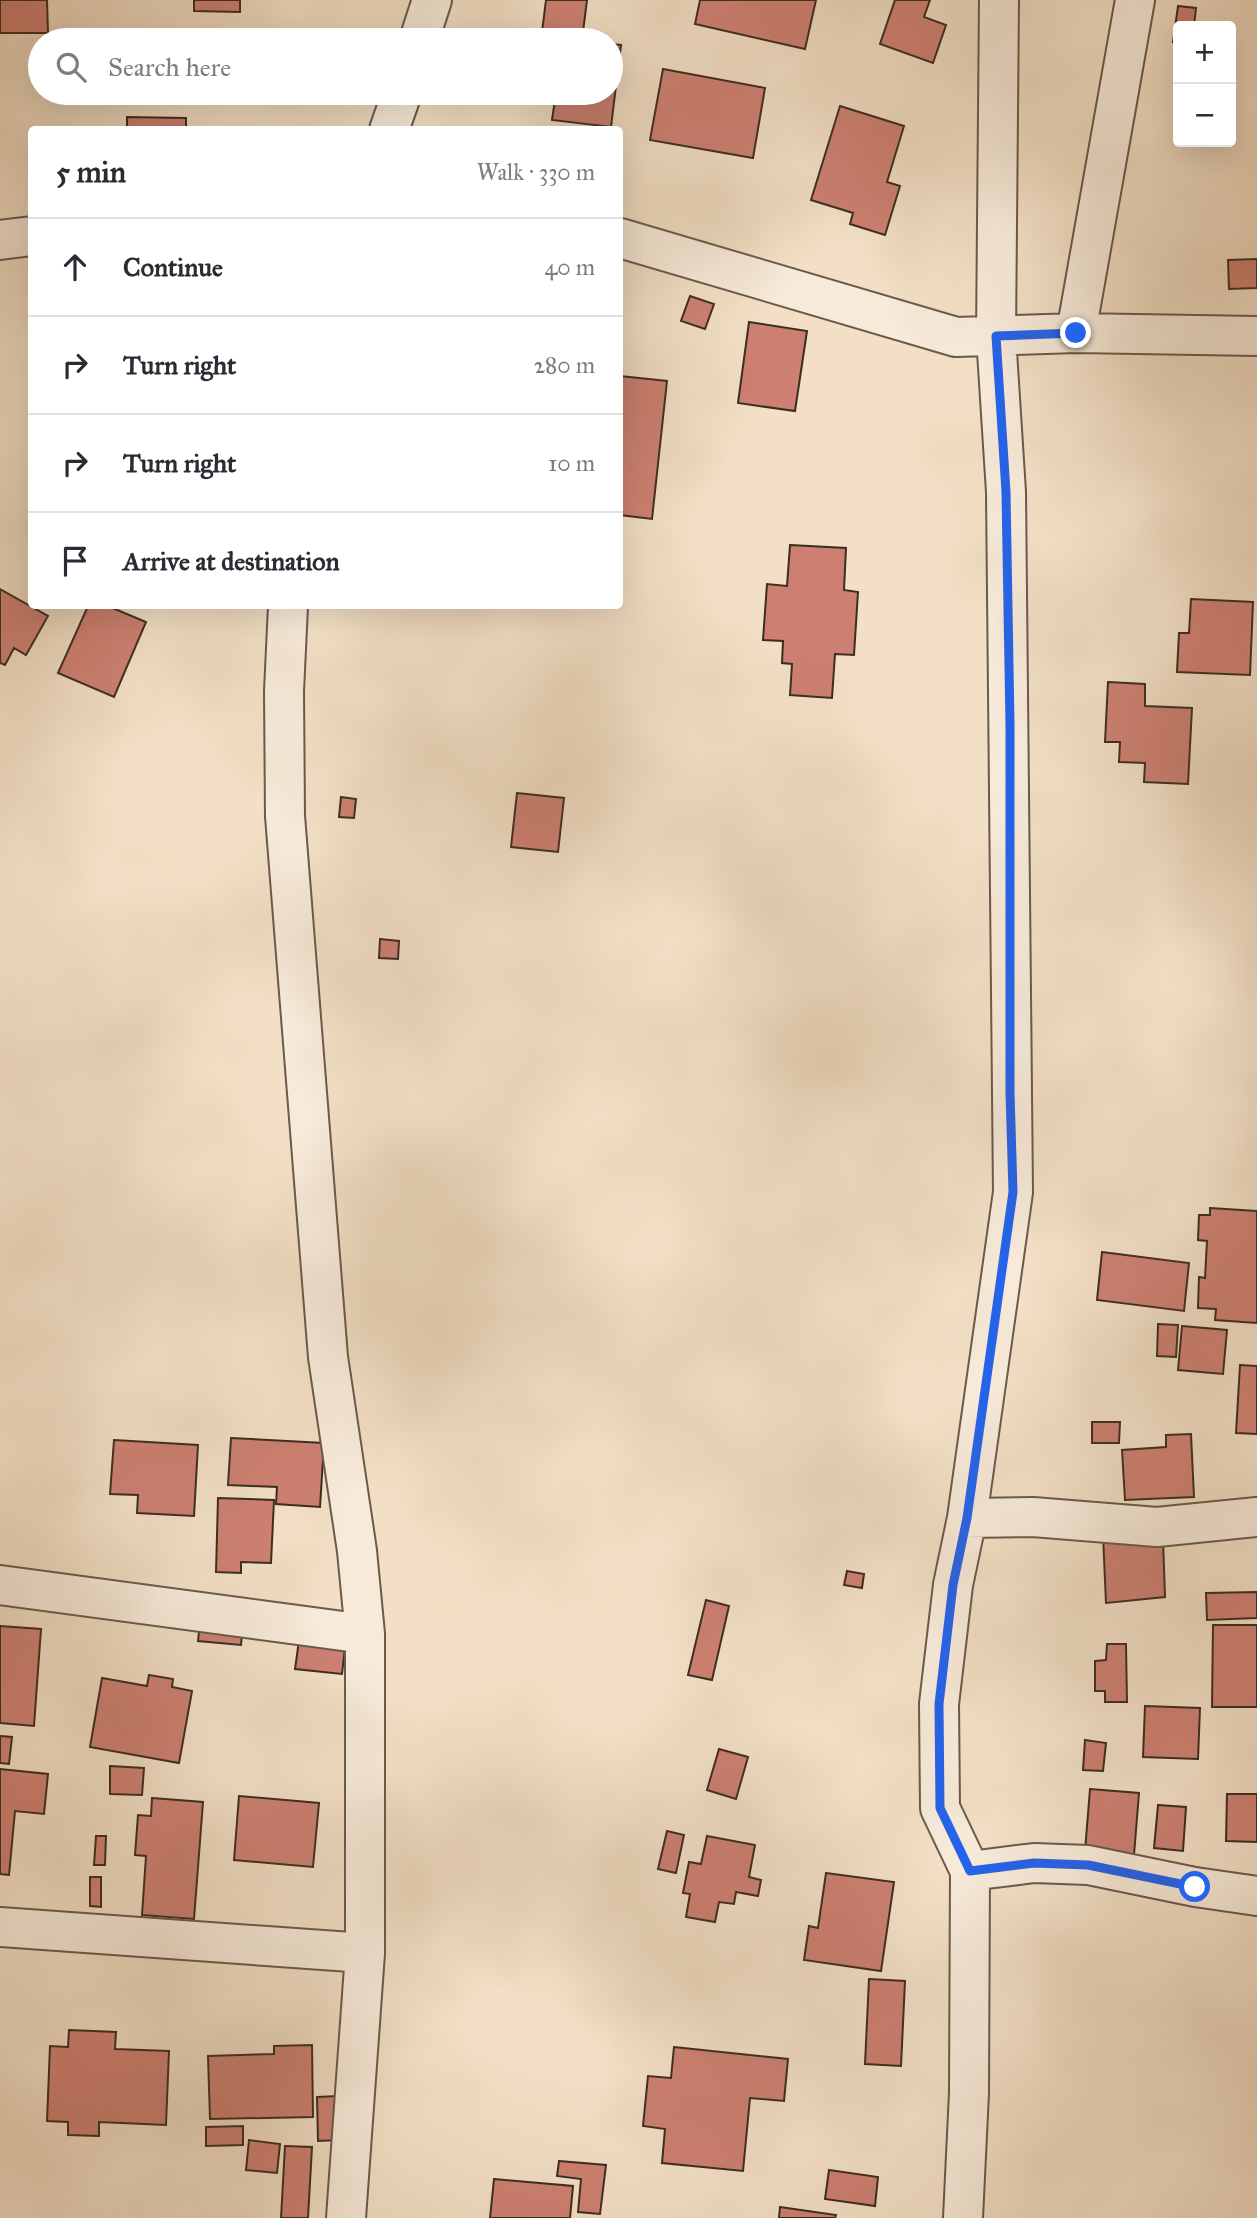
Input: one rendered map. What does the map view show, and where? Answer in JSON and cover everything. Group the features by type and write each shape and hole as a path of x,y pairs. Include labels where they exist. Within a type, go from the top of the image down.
{"street":[{"path":"423,28 432,0"},
{"path":"963,2218 969,2093 970,1871 940,1808 939,1704 953,1585 967,1518 1013,1192 1006,492 996,336 999,0"},
{"path":"1076,333 1135,0"},
{"path":"390,126 398,105"},
{"path":"0,240 28,236"},
{"path":"623,239 956,337 1076,333 1257,336"},
{"path":"288,609 284,691 285,816 328,1357 357,1551 365,1634 365,1953 346,2218"},
{"path":"967,1518 1033,1517 1157,1527 1257,1517"},
{"path":"0,1585 365,1634"},
{"path":"970,1871 1034,1863 1088,1865 1195,1887 1257,1896"},
{"path":"0,1927 365,1953"}],"building":[{"path":"0,0 47,0 48,28 28,28 28,33 0,33"},
{"path":"194,0 240,0 240,12 194,11"},
{"path":"546,0 587,0 584,28 542,28"},
{"path":"700,0 816,0 805,49 695,24"},
{"path":"895,0 930,0 924,17 946,25 933,63 880,44"},
{"path":"1178,6 1196,8 1195,21 1176,21"},
{"path":"663,69 765,88 753,158 650,140"},
{"path":"554,105 614,105 611,126 552,120"},
{"path":"840,106 904,126 887,182 900,186 885,235 850,224 853,213 811,200"},
{"path":"127,117 186,118 186,126 127,126"},
{"path":"1257,259 1257,288 1229,289 1228,260"},
{"path":"690,296 714,304 705,329 681,321"},
{"path":"749,322 807,331 795,411 738,403"},
{"path":"623,376 667,381 652,519 623,515"},
{"path":"790,545 846,548 844,590 858,592 854,655 835,654 832,698 790,695 792,664 782,663 783,641 763,640 767,584 787,586"},
{"path":"0,589 28,605 28,609 36,609 48,616 26,655 14,648 5,665 0,663"},
{"path":"1191,599 1253,602 1250,675 1177,672 1179,633 1189,633"},
{"path":"87,609 115,609 146,622 114,697 58,673"},
{"path":"1108,682 1145,684 1145,706 1192,708 1188,784 1144,782 1145,763 1119,762 1120,742 1105,742"},
{"path":"517,793 564,798 558,852 511,847"},
{"path":"341,797 356,799 354,818 339,817"},
{"path":"380,939 399,941 398,959 379,958"},
{"path":"1210,1208 1257,1211 1257,1323 1215,1320 1216,1309 1198,1308 1199,1277 1205,1278 1207,1241 1198,1240 1199,1215 1210,1215"},
{"path":"1102,1252 1189,1263 1184,1311 1097,1300"},
{"path":"1158,1324 1178,1325 1176,1357 1157,1356"},
{"path":"1182,1326 1227,1330 1223,1374 1178,1370"},
{"path":"1240,1365 1257,1366 1257,1434 1236,1433"},
{"path":"1092,1422 1120,1422 1119,1443 1092,1443"},
{"path":"1191,1434 1194,1497 1125,1500 1122,1450 1166,1447 1166,1435"},
{"path":"231,1438 324,1443 320,1507 276,1504 277,1487 228,1485"},
{"path":"114,1440 198,1445 194,1516 137,1513 138,1495 110,1494"},
{"path":"218,1498 274,1500 271,1563 241,1562 241,1573 216,1572"},
{"path":"1103,1535 1163,1539 1165,1597 1106,1603"},
{"path":"847,1571 864,1574 862,1588 844,1585"},
{"path":"1257,1592 1257,1618 1207,1620 1206,1593"},
{"path":"706,1600 729,1606 712,1680 688,1675"},
{"path":"200,1622 243,1625 241,1645 198,1641"},
{"path":"1213,1625 1257,1625 1257,1707 1212,1707"},
{"path":"0,1626 41,1629 34,1726 0,1723"},
{"path":"300,1633 346,1639 342,1674 295,1669"},
{"path":"1107,1644 1126,1644 1127,1702 1105,1702 1105,1691 1095,1691 1095,1661 1106,1660"},
{"path":"149,1675 173,1679 172,1687 192,1691 179,1763 90,1747 102,1678 147,1686"},
{"path":"1145,1706 1200,1708 1198,1759 1143,1757"},
{"path":"0,1736 12,1737 9,1764 0,1763"},
{"path":"1085,1740 1106,1743 1103,1771 1083,1770"},
{"path":"719,1749 748,1757 736,1799 707,1790"},
{"path":"110,1766 144,1768 142,1795 110,1794"},
{"path":"0,1769 48,1774 44,1814 15,1811 9,1875 0,1874"},
{"path":"1090,1789 1139,1793 1134,1855 1085,1851"},
{"path":"1227,1794 1257,1794 1257,1842 1226,1841"},
{"path":"239,1796 319,1803 313,1867 234,1860"},
{"path":"152,1798 203,1802 194,1919 142,1915 146,1856 135,1855 138,1815 151,1816"},
{"path":"1158,1805 1186,1807 1183,1851 1154,1848"},
{"path":"667,1831 684,1835 676,1873 658,1869"},
{"path":"96,1836 106,1836 105,1865 94,1865"},
{"path":"707,1836 755,1845 749,1877 761,1880 758,1896 736,1892 734,1904 719,1902 715,1922 686,1917 690,1894 683,1893 689,1862 701,1864"},
{"path":"826,1873 894,1882 881,1971 804,1960 809,1926 818,1928"},
{"path":"90,1877 101,1877 101,1907 90,1906"},
{"path":"869,1979 905,1981 901,2066 865,2064"},
{"path":"69,2030 116,2032 115,2049 169,2051 166,2125 99,2122 99,2136 68,2135 68,2122 47,2121 50,2046 68,2047"},
{"path":"312,2045 313,2117 210,2119 208,2056 274,2054 274,2046"},
{"path":"674,2047 788,2059 784,2101 750,2098 743,2171 662,2163 665,2129 643,2126 648,2076 671,2078"},
{"path":"338,2096 339,2140 318,2141 317,2097"},
{"path":"243,2126 243,2145 206,2146 206,2127"},
{"path":"249,2140 280,2144 277,2173 246,2170"},
{"path":"285,2146 312,2147 308,2218 281,2218"},
{"path":"559,2161 606,2165 600,2214 578,2212 581,2179 557,2176"},
{"path":"829,2170 878,2177 875,2206 825,2199"},
{"path":"494,2179 573,2186 570,2218 490,2218"},
{"path":"780,2207 836,2215 835,2218 779,2218"}],"route":[{"path":"1076,333 996,336 1006,492 1013,1192 967,1518 953,1585 939,1704 940,1808 970,1871 1034,1863 1088,1865 1195,1887"}]}
